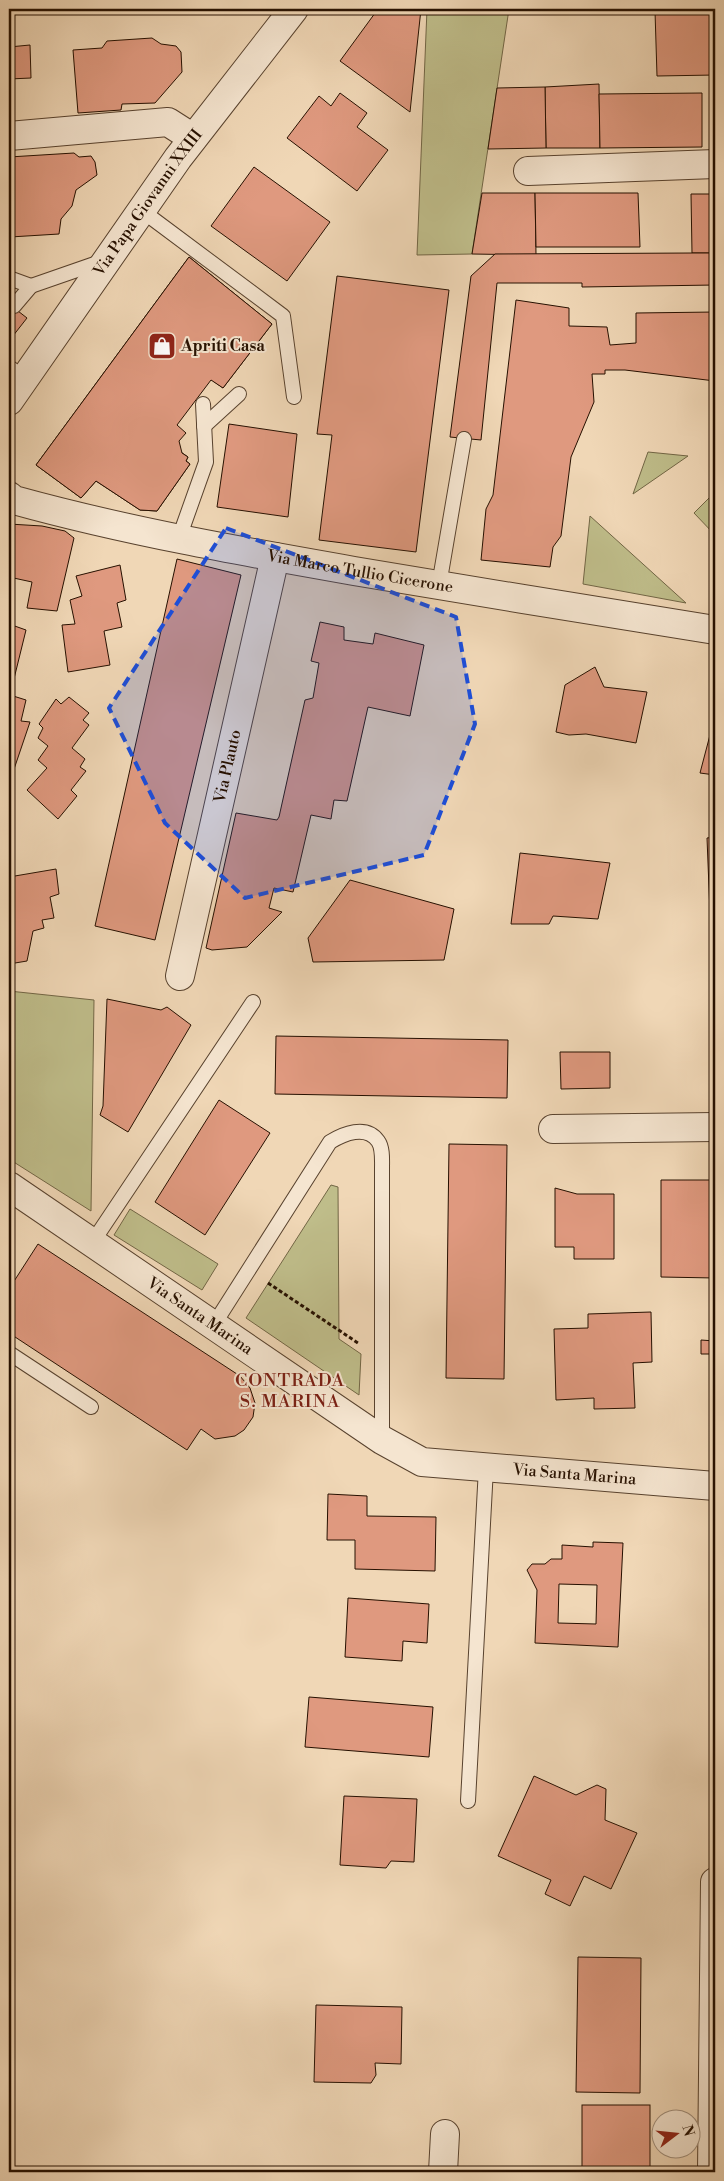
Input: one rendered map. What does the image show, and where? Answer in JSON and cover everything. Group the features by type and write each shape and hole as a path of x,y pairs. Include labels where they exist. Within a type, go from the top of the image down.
{"street":[{"name":"Via Papa Giovanni XXIII","path":"9,401 17,373 106,260 193,138 294,9"},
{"path":"9,136 168,122 193,138"},
{"path":"528,171 715,164"},
{"name":"Via Marco Tullio Cicerone","path":"9,496 14,500 88,520 275,557 715,630"},
{"name":"Via Plauto","path":"180,976 275,557"},
{"path":"553,1129 715,1127"},
{"name":"Via Santa Marina","path":"9,1186 382,1440 422,1462 715,1486"},
{"path":"712,2172 715,1882"},
{"path":"443,2172 445,2134"}],"lane":[{"path":"141,210 283,316 294,398"},
{"path":"14,306 31,286 106,260"},
{"path":"9,277 31,286"},
{"path":"204,426 239,394"},
{"path":"180,538 206,462 203,404"},
{"path":"439,585 464,439"},
{"path":"92,1244 253,1002"},
{"path":"213,1326 330,1142 348,1132 359,1132 378,1140 381,1149 382,1169 382,1440"},
{"path":"9,1352 91,1407"},
{"path":"468,1801 486,1468"}],"path":[{"path":"249,1270 382,1358"}],"highlighted area":[{"path":"226,528 456,617 475,724 424,855 245,898 165,823 109,708"}],"shaded area":[{"path":"427,9 509,9 472,254 417,255"},
{"path":"648,452 688,456 633,494"},
{"path":"715,492 715,535 694,513"},
{"path":"590,516 686,603 583,584"},
{"path":"9,991 94,1000 91,1211 9,1159"},
{"path":"331,1185 338,1187 339,1339 361,1354 359,1395 246,1318"},
{"path":"130,1209 218,1264 202,1290 114,1235"}],"building":[{"path":"9,9 15,9 14,18 9,17"},
{"path":"378,9 421,9 410,112 340,61"},
{"path":"715,9 715,75 657,76 655,11"},
{"path":"152,38 161,44 176,46 181,52 182,72 155,103 122,104 121,110 78,113 73,50 102,48 107,41"},
{"path":"30,45 31,78 9,79 9,47"},
{"path":"599,84 600,148 546,148 545,87"},
{"path":"545,87 546,148 488,149 497,88"},
{"path":"340,93 367,113 357,127 388,150 357,191 287,138 319,96 331,106"},
{"path":"702,93 702,147 600,148 599,94"},
{"path":"74,153 79,157 91,156 95,162 97,175 76,190 72,206 61,219 59,234 10,237 9,157"},
{"path":"254,167 330,222 287,281 211,226"},
{"path":"482,193 535,193 536,255 472,254"},
{"path":"535,193 638,193 640,247 536,247"},
{"path":"691,194 715,194 715,253 692,253"},
{"path":"715,253 715,285 582,287 582,283 497,283 481,440 450,437 471,276 495,254"},
{"path":"189,257 272,324 223,388 188,363 143,426 188,457 186,461 190,464 157,511 140,510 96,481 81,498 36,465"},
{"path":"189,257 272,324 223,388 211,380 177,425 186,433 179,441 182,453 188,457 186,461 190,464 157,511 140,510 96,481 81,498 36,465"},
{"path":"337,276 449,290 416,552 319,540 332,435 317,434"},
{"path":"516,300 569,308 569,326 607,327 610,345 636,343 636,313 715,312 715,381 625,370 605,370 605,374 592,374 594,402 571,457 561,536 553,547 550,567 481,560 486,509 493,495"},
{"path":"9,304 27,318 9,341"},
{"path":"229,424 297,434 288,517 217,507"},
{"path":"9,524 42,526 65,531 74,538 57,611 27,608 32,582 9,577"},
{"path":"177,559 241,575 155,940 95,926"},
{"path":"120,565 126,600 117,603 122,627 104,631 110,665 68,672 62,625 75,624 70,600 82,596 76,576"},
{"path":"320,622 344,627 344,640 373,644 375,633 424,645 410,716 368,707 347,801 334,800 331,819 311,815 293,892 274,888 269,908 282,912 247,947 212,950 206,948 236,813 277,820 279,817 305,700 313,698 319,663 311,661"},
{"path":"9,624 26,630 10,695 26,700 21,721 30,722 9,784"},
{"path":"595,667 604,687 647,692 636,743 586,734 569,735 556,732 565,685"},
{"path":"69,697 89,713 83,720 89,725 72,748 85,759 80,767 86,771 71,790 77,796 58,819 27,790 47,768 38,760 48,746 38,738 43,728 39,724 56,699 61,704"},
{"path":"715,716 715,775 700,773"},
{"path":"715,837 715,914 710,913 707,838"},
{"path":"520,853 610,863 598,919 553,916 549,924 511,924"},
{"path":"56,869 59,894 50,897 54,918 42,920 44,928 33,931 27,961 9,964 9,877"},
{"path":"350,880 454,909 444,960 313,962 308,938"},
{"path":"107,999 161,1010 167,1007 191,1025 128,1132 100,1115 103,1106"},
{"path":"276,1036 508,1040 507,1098 275,1094"},
{"path":"560,1052 610,1052 610,1088 561,1089"},
{"path":"219,1100 270,1133 205,1235 155,1202"},
{"path":"449,1144 507,1145 504,1379 446,1378"},
{"path":"661,1180 715,1180 715,1278 661,1277"},
{"path":"555,1188 577,1194 614,1194 614,1259 574,1259 574,1247 555,1247"},
{"path":"38,1244 240,1376 250,1388 255,1403 253,1417 244,1430 235,1436 215,1439 201,1429 187,1450 9,1333 9,1289"},
{"path":"651,1312 652,1362 633,1363 635,1408 594,1409 594,1398 556,1400 554,1329 588,1328 588,1314"},
{"path":"701,1340 715,1341 715,1354 701,1354"},
{"path":"328,1494 367,1496 367,1516 436,1517 435,1571 355,1569 355,1540 327,1540"},
{"path":"593,1542 623,1543 618,1647 535,1643 537,1590 527,1570 532,1564 545,1564 551,1559 562,1559 562,1545 593,1547","holes":["559,1584 597,1585 596,1624 558,1623"]},
{"path":"348,1598 429,1604 427,1643 403,1641 402,1661 345,1657"},
{"path":"309,1697 433,1707 429,1757 305,1747"},
{"path":"534,1776 576,1795 597,1785 606,1789 605,1820 637,1833 611,1889 584,1876 570,1906 545,1894 551,1880 498,1856"},
{"path":"344,1796 417,1799 414,1862 391,1861 386,1868 340,1865"},
{"path":"578,1957 641,1958 640,2093 576,2092"},
{"path":"316,2005 402,2007 401,2064 375,2063 376,2075 371,2083 314,2082"},
{"path":"582,2105 650,2105 650,2172 582,2172"}],"place":[{"name":"Apriti Casa","path":"162,346"}],"district":[{"name":"CONTRADA S. MARINA","path":"290,1390"}]}
